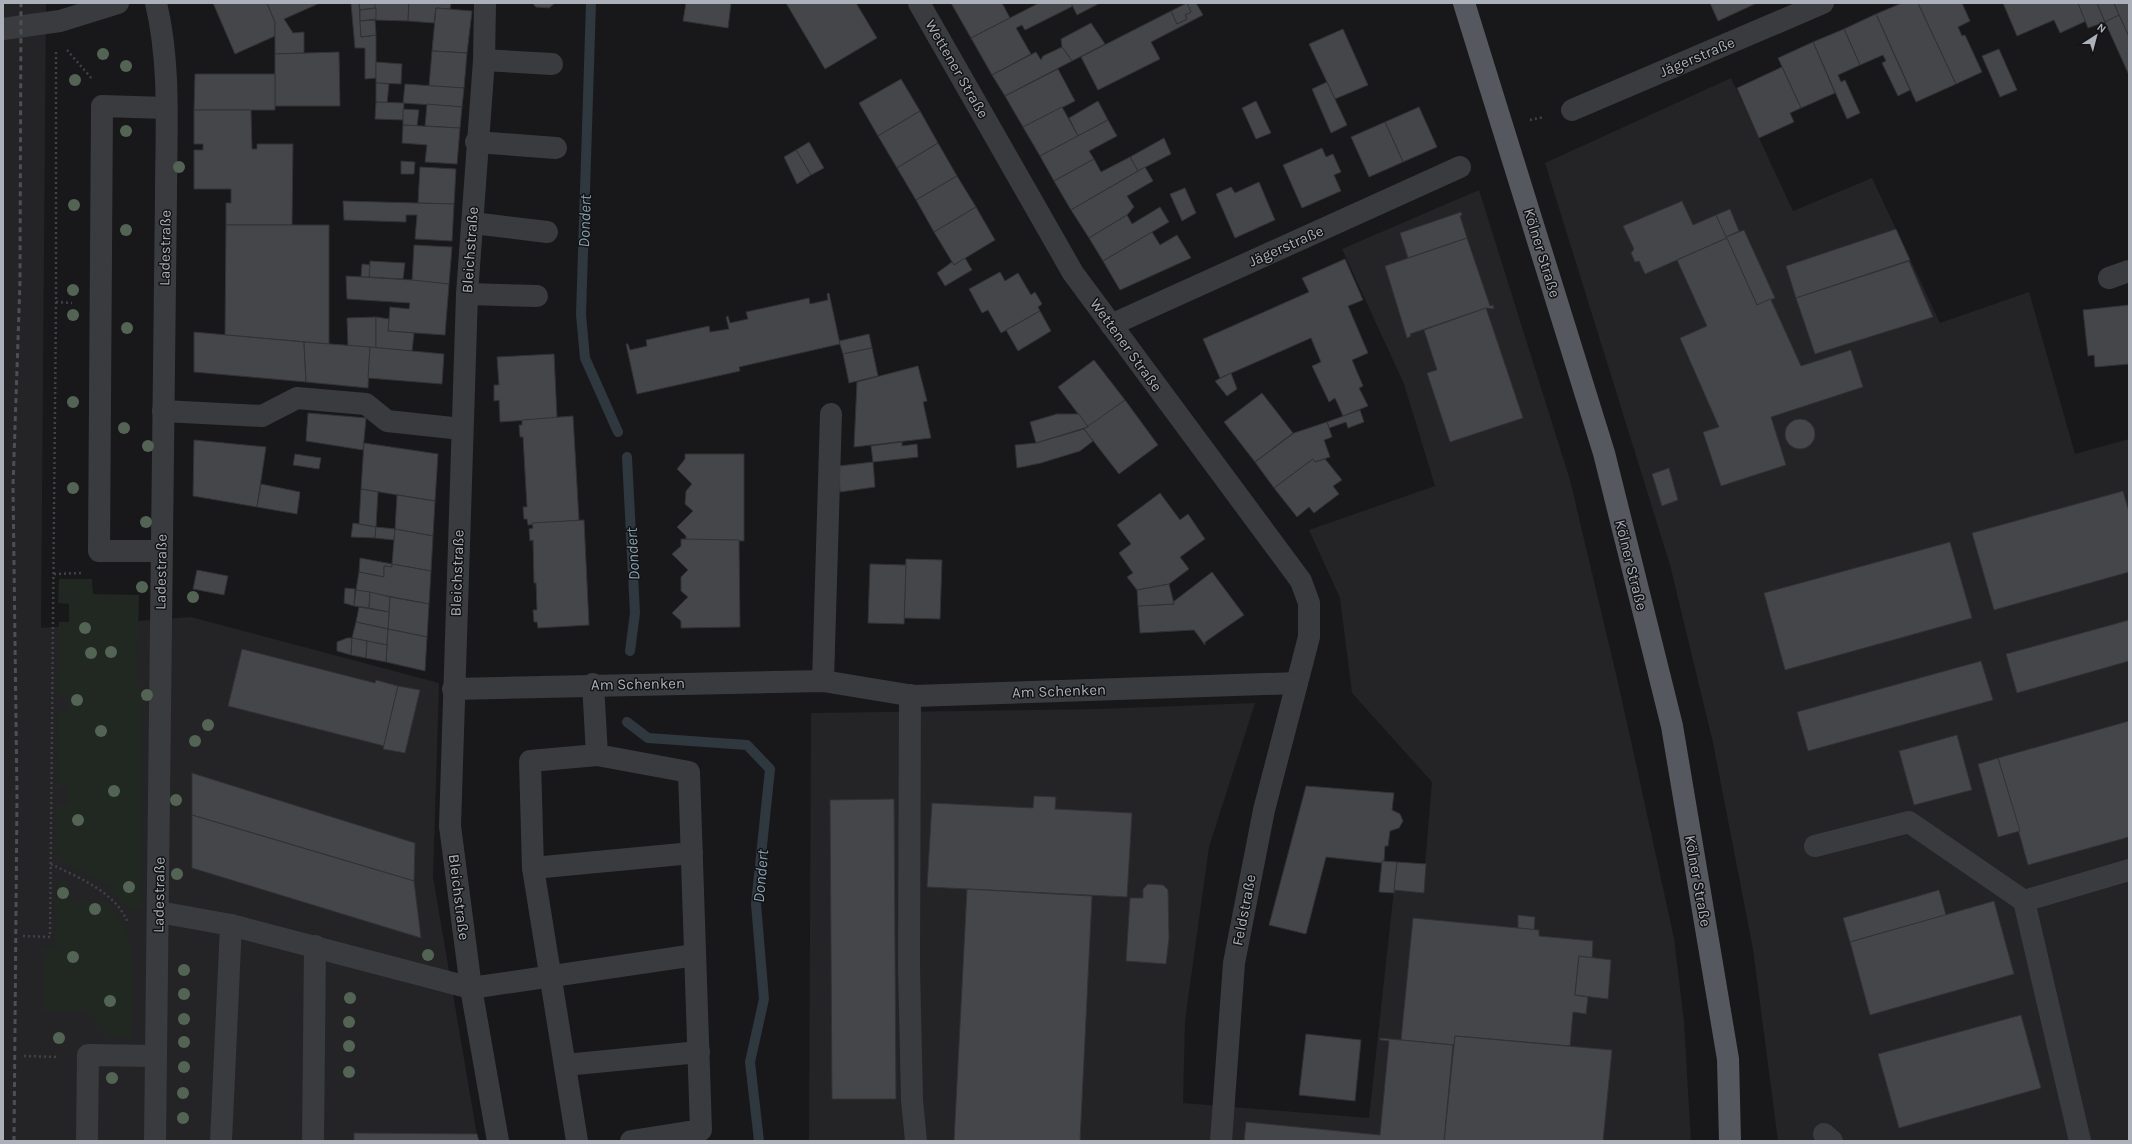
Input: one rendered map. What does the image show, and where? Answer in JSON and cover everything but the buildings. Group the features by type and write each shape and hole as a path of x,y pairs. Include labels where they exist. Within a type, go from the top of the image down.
{"main road":[{"name":"Kölner Straße","path":"1464,3 1604,453 1672,726 1728,1060 1730,1141"}],"street":[{"path":"3,29 60,21 118,3"},
{"name":"Ladestraße","path":"155,1141 159,912 166,108 166,64 162,31 156,3"},
{"name":"Bleichstraße","path":"485,3 484,60 476,142 473,223 467,294 453,688 450,826 471,988 498,1141"},
{"name":"Wettener Straße","path":"919,3 1073,273 1301,581 1309,604 1309,637 1296,683"},
{"name":"Jägerstraße","path":"1572,110 1823,3"},
{"path":"484,60 552,64"},
{"path":"161,551 98,550 102,106 166,108"},
{"path":"476,142 556,148"},
{"name":"Jägerstraße","path":"1111,324 1460,167"},
{"path":"473,223 547,232"},
{"path":"467,294 538,296"},
{"path":"163,411 262,416 297,398 366,404 387,421 462,430"},
{"path":"823,681 831,414"},
{"name":"Am Schenken","path":"453,688 593,684 823,681 910,695 1296,683"},
{"name":"Feldstraße","path":"1221,1141 1234,963 1264,810 1296,683"},
{"path":"593,684 597,755"},
{"path":"910,695 909,966 912,1100 916,1141"},
{"path":"577,1141 533,868 530,761 597,755 689,772 701,1130 630,1141"},
{"path":"1815,846 1909,822 2024,901 2080,1141"},
{"path":"533,868 692,853"},
{"path":"2024,901 2129,870"},
{"path":"159,912 231,925 471,988 695,955"},
{"path":"221,1141 231,925"},
{"path":"313,1141 315,946"},
{"path":"565,1065 698,1052"},
{"path":"87,1141 88,1056 156,1056"}],"path":[{"path":"23,936 50,936 56,302 56,50"},
{"path":"67,50 101,90 102,106"},
{"path":"1503,127 1572,110"},
{"path":"51,864 100,889 125,915 130,929"},
{"path":"24,1056 56,1057"}],"shaded area":[{"path":"3,3 46,3 41,628 191,617 439,683 433,877 478,1141 3,1141"},
{"path":"1731,78 1793,211 1872,178 1940,323 2029,292 2075,454 2129,439 2129,1141 1778,1141 1753,949 1713,743 1670,565 1545,163"},
{"path":"1479,190 1570,480 1620,691 1674,938 1684,1022 1691,1141 809,1141 811,713 1100,709 1255,703 1209,847 1185,1021 1183,1103 1369,1118 1397,862 1425,865 1432,782 1352,693 1340,598 1309,530 1435,486 1404,384 1342,249"},
{"path":"59,579 92,579 93,594 139,595 137,686 142,686 142,910 128,909 106,884 69,866 59,857 57,848 57,805 68,805 69,786 57,786 58,711 68,711 68,694 58,694 59,622 69,622 69,604 58,603"},
{"path":"62,880 68,880 67,902 106,902 118,916 127,932 132,955 133,969 132,1037 110,1037 87,1011 43,1011 43,948 50,949 56,944 57,884"}],"waterway":[{"name":"Dondert","path":"591,3 581,315 585,358 618,432"},
{"name":"Dondert","path":"627,457 635,613 630,651"},
{"name":"Dondert","path":"627,722 648,738 747,745 770,769 756,904 764,999 750,1062 759,1141"}],"railway":[{"path":"14,1141 17,797 13,486 20,281 21,3"}]}
